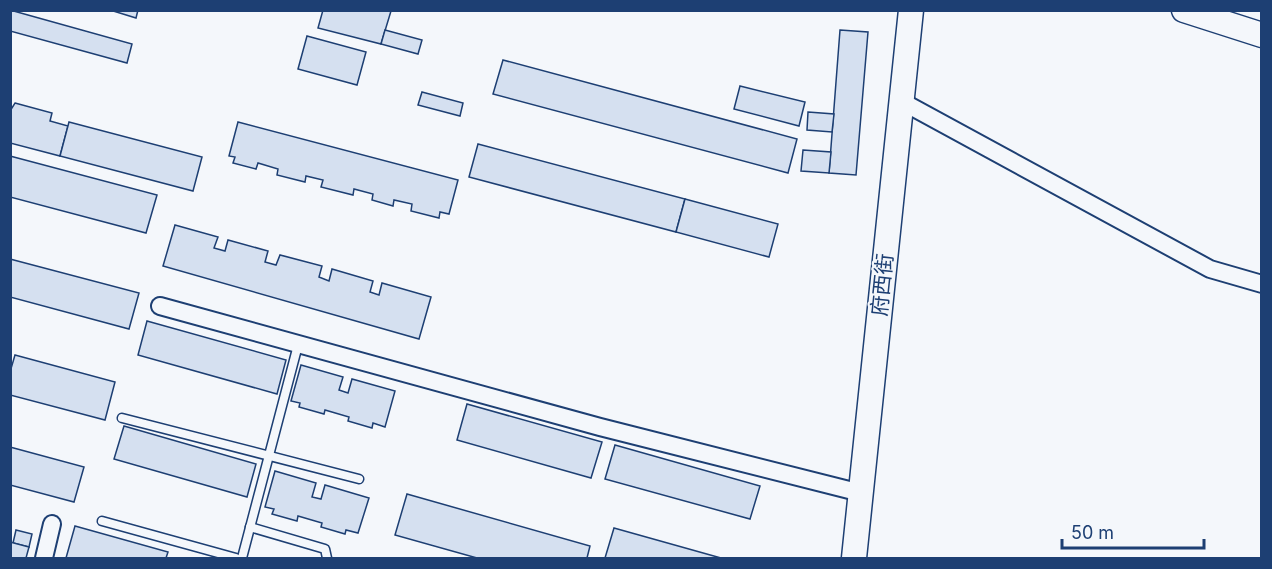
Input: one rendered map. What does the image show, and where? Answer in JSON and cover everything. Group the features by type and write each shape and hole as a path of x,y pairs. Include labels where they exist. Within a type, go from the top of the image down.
{"street":[{"name":"府西街","path":"854,558 910,10"},
{"path":"1184,10 1262,35"},
{"path":"901,101 1210,269 1262,284"},
{"path":"160,306 600,428 861,493"},
{"path":"44,558 52,524"}],"lane":[{"path":"242,558 298,345"},
{"path":"122,418 359,479"},
{"path":"102,521 236,558"},
{"path":"250,527 325,549 327,558"}],"building":[{"path":"10,10 132,44 127,63 10,31"},
{"path":"110,10 138,10 136,18"},
{"path":"323,10 391,11 381,44 318,28"},
{"path":"385,30 422,40 418,54 381,44"},
{"path":"840,30 868,32 856,175 829,173"},
{"path":"307,36 366,52 357,85 298,69"},
{"path":"503,60 797,139 788,173 493,94"},
{"path":"740,86 805,102 799,126 734,109"},
{"path":"422,92 463,103 460,116 418,105"},
{"path":"15,103 52,113 50,121 68,126 60,156 10,143 10,111"},
{"path":"808,112 834,114 832,132 807,130"},
{"path":"69,122 202,157 193,191 60,156"},
{"path":"238,122 458,180 449,214 440,212 439,218 411,211 412,204 394,200 393,206 372,200 373,194 354,189 353,195 321,187 323,180 306,176 305,182 277,175 278,169 258,163 256,169 233,163 235,157 229,156"},
{"path":"478,144 685,199 676,232 469,177"},
{"path":"803,150 831,152 829,173 801,171"},
{"path":"10,156 157,195 146,233 10,197"},
{"path":"685,199 778,224 769,257 676,232"},
{"path":"175,225 218,237 214,248 225,251 228,240 268,251 265,262 276,265 280,255 322,266 319,277 329,281 332,269 373,281 370,292 379,295 382,283 431,297 419,339 163,266"},
{"path":"10,259 139,293 129,329 10,297"},
{"path":"147,321 286,360 277,394 138,355"},
{"path":"15,355 115,382 105,420 10,395 10,372"},
{"path":"301,365 343,377 339,390 348,393 352,379 395,391 385,427 373,423 372,428 348,421 349,417 325,410 324,414 299,407 300,403 291,401"},
{"path":"467,404 602,442 591,478 457,440"},
{"path":"124,426 256,464 247,497 114,459"},
{"path":"615,445 760,486 750,519 605,479"},
{"path":"10,447 84,467 74,502 10,485"},
{"path":"275,471 316,483 312,497 321,499 325,485 369,498 358,533 346,530 345,534 321,527 322,523 298,516 297,521 272,514 274,509 265,507"},
{"path":"407,494 590,546 587,558 477,558 395,535"},
{"path":"75,526 168,552 166,558 66,558"},
{"path":"614,528 721,558 605,558"},
{"path":"16,530 32,534 29,547 13,543"},
{"path":"10,542 29,547 26,558 10,558"}]}
